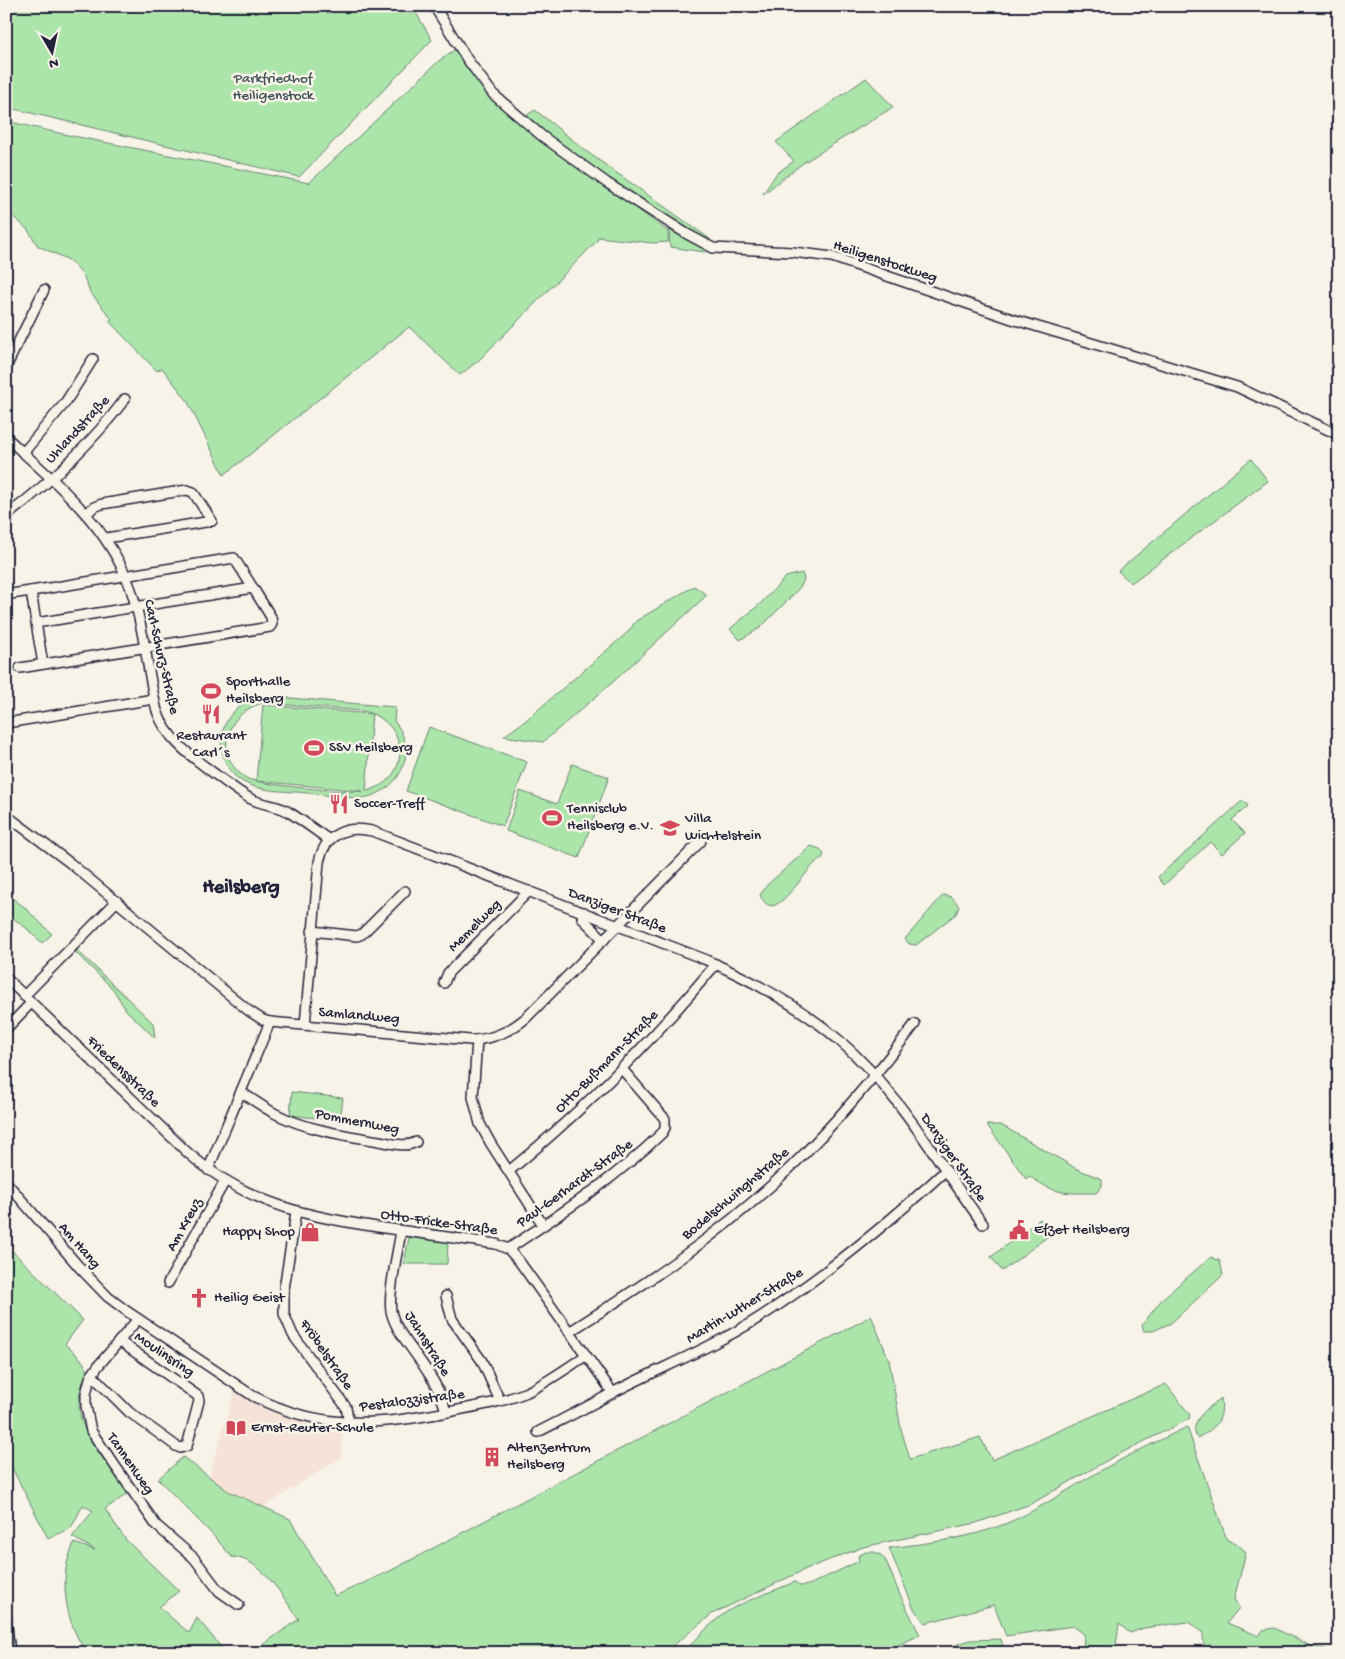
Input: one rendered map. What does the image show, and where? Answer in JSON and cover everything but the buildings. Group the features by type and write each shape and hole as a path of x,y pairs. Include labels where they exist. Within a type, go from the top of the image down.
{"street":[{"name":"Heiligenstockweg","path":"434,6 467,59 494,94 542,136 607,183 687,234 713,248 792,252 832,257 1012,319 1237,387 1339,435"},
{"path":"6,367 44,290"},
{"path":"24,452 65,403 93,359"},
{"name":"Uhlandstraße","path":"6,516 51,479 90,441 124,399"},
{"name":"Carl-Schurz-Straße","path":"6,437 87,513 106,538 126,576 137,608 154,699 160,718 171,736 181,747 206,767 252,800 281,808 329,840"},
{"path":"87,513 94,506 102,504 187,490 195,494 212,521 106,538"},
{"path":"10,594 234,558 271,617 272,624 270,627 20,668"},
{"path":"36,623 253,588"},
{"path":"31,591 43,664"},
{"path":"6,723 154,699"},
{"name":"Samlandweg","path":"6,815 70,863 249,1011 263,1020 476,1040 498,1036 519,1024 701,841"},
{"name":"Danziger Straße","path":"329,840 341,832 352,829 372,832 716,964 756,984 810,1017 841,1042 874,1076 900,1107 983,1224"},
{"path":"305,1025 319,862 322,851 329,840"},
{"path":"312,932 357,936 362,934 405,891"},
{"name":"Memelweg","path":"444,983 448,973 529,891"},
{"path":"24,996 117,901"},
{"path":"584,912 582,918 604,940"},
{"name":"Otto-Bußmann-Straße","path":"508,1171 560,1128 622,1069 675,1013 716,964"},
{"name":"Friedensstraße","path":"6,978 188,1153 225,1181"},
{"path":"6,1029 32,1003"},
{"path":"208,1170 270,1022"},
{"name":"Bodelschwinghstraße","path":"569,1332 659,1274 743,1210 805,1153 865,1087 915,1024"},
{"path":"476,1040 473,1082 474,1103 485,1134 544,1226"},
{"name":"Paul-Gerhardt-Straße","path":"508,1249 566,1211 622,1170 653,1142 665,1128 665,1119 662,1114 622,1069"},
{"name":"Pommernweg","path":"241,1092 274,1113 306,1126 340,1135 381,1141 410,1145 416,1142"},
{"name":"Martin-Luther-Straße","path":"538,1432 710,1346 781,1303 849,1255 945,1171"},
{"name":"Otto-Fricke-Straße","path":"225,1181 264,1200 296,1212 343,1222 496,1244 508,1249 519,1261 613,1393"},
{"name":"Am Kreuz","path":"168,1283 225,1181"},
{"name":"Am Hang","path":"6,1182 95,1284 117,1305 138,1319"},
{"name":"Fröbelstraße","path":"296,1212 284,1289 284,1314 293,1335 346,1407 349,1423"},
{"name":"Jahnstraße","path":"401,1231 391,1296 391,1312 398,1329 435,1382 446,1412"},
{"path":"446,1296 452,1319 482,1361 500,1401"},
{"name":"Tannenweg","path":"138,1319 92,1375 86,1394 89,1423 94,1436 156,1525 185,1548 219,1591 239,1605"},
{"name":"Pestalozzistraße","path":"138,1319 261,1400 304,1416 349,1423 386,1422 500,1401 541,1385 585,1356"},
{"name":"Moulinsring","path":"92,1375 134,1417 176,1446 180,1448 187,1446 199,1404 198,1396 119,1341"},
{"path":"6,1616 10,1653"}],"shaded area":[{"name":"Ernst-Reuter-Schule","path":"235,1389 279,1412 313,1423 343,1427 341,1457 264,1507 228,1491 209,1477"}],"green space":[{"name":"Parkfriedhof Heiligenstock","path":"6,6 412,6 432,40 299,177 6,107"},
{"path":"457,48 491,96 596,180 668,231 668,242 653,243 598,237 597,241 479,360 460,375 409,327 224,475 187,400 162,368 157,371 109,321 112,319 90,292 83,275 69,260 38,246 28,230 6,210 6,121 309,183 441,59"},
{"path":"866,78 893,107 803,163 763,194 776,174 794,161 776,142"},
{"path":"535,110 590,154 710,239 708,242 663,217 564,148 524,117"},
{"path":"669,230 707,249 705,252 670,247"},
{"path":"1251,459 1268,481 1131,583 1118,571"},
{"path":"802,573 804,579 801,586 789,599 760,628 740,640 730,629 760,604 786,577"},
{"path":"694,586 707,595 613,682 543,742 504,736 525,721 628,632 636,621"},
{"name":"SSV Heilsberg","path":"255,695 395,707 394,721 402,733 405,745 402,769 387,788 362,798 262,789 251,786 233,774 226,764 222,753 221,741 226,722 230,716 243,704 255,699","holes":["263,703 363,711 370,714 263,705 256,781 363,791 303,788 254,781 246,778 235,769 229,758 228,736 232,725 240,715 250,708","372,715 379,717 390,727 397,739 400,751 398,764 392,776 381,785 366,791"]},
{"path":"429,727 527,762 503,826 406,791"},
{"name":"Tennisclub Heilsberg e.V.","path":"572,764 609,777 579,858 506,831 520,791 557,804"},
{"path":"1243,800 1248,806 1232,820 1245,833 1222,854 1210,842 1164,885 1158,877"},
{"path":"811,846 820,849 824,854 822,859 816,862 780,902 770,906 762,900 760,895 767,885"},
{"path":"6,894 23,906 52,934 42,943 6,913"},
{"path":"943,895 953,898 956,902 959,907 956,914 916,945 909,944 905,939"},
{"path":"77,950 153,1023 155,1038 126,1010 113,989 75,952"},
{"path":"292,1092 343,1098 340,1121 290,1115"},
{"path":"987,1125 1001,1125 1077,1169 1102,1179 1102,1186 1096,1193 1068,1193 1046,1187 1029,1176 1026,1179"},
{"path":"1040,1219 1051,1234 1002,1271 991,1257"},
{"path":"409,1237 448,1242 447,1264 404,1264"},
{"path":"6,1245 83,1320 65,1344 81,1359 88,1370 80,1393 80,1414 89,1438 130,1492 105,1509 126,1540 179,1591 159,1607 189,1633 197,1618 226,1653 87,1653 81,1644 72,1624 66,1602 65,1580 68,1559 74,1543 95,1550 72,1537 93,1511 83,1505 71,1528 48,1538 6,1456"},
{"path":"1211,1257 1220,1261 1223,1275 1171,1323 1153,1331 1144,1331 1142,1325 1163,1298"},
{"path":"871,1315 889,1360 901,1429 910,1459 980,1437 992,1460 1166,1384 1190,1415 1189,1419 1113,1457 1031,1504 976,1523 863,1547 806,1569 712,1614 664,1653 509,1653 508,1651 507,1653 251,1653 299,1619 271,1580 253,1564 243,1559 232,1557 158,1479 183,1457 228,1491 290,1519 335,1596 390,1571"},
{"path":"1221,1398 1221,1413 1217,1423 1209,1431 1197,1438 1195,1426 1197,1420"},
{"path":"1187,1427 1227,1540 1236,1543 1246,1552 1234,1599 1239,1608 1227,1623 1259,1636 1263,1630 1274,1628 1313,1647 1326,1649 1332,1653 1204,1653 1203,1632 1188,1622 1144,1628 1130,1633 1119,1624 1115,1653 1083,1653 1084,1634 1073,1626 1006,1636 994,1605 925,1623 914,1609 889,1548 962,1537 1005,1524 1037,1508 1112,1464"},
{"path":"866,1552 874,1552 881,1555 886,1561 920,1635 881,1653 684,1653 707,1628 733,1608 795,1582 800,1586 809,1585 859,1561 858,1556"},
{"path":"1001,1639 1005,1653 933,1653 970,1640"}],"place":[{"name":"Sporthalle Heilsberg","path":"211,691"},
{"name":"Restaurant Carl´s","path":"211,714"},
{"name":"SSV Heilsberg","path":"314,748"},
{"name":"Soccer-Treff","path":"339,804"},
{"name":"Tennisclub Heilsberg e.V.","path":"552,818"},
{"name":"Villa Wichtelstein","path":"670,828"},
{"name":"Efzet Heilsberg","path":"1019,1230"},
{"name":"Happy Shop","path":"310,1232"},
{"name":"Heilig Geist","path":"199,1298"},
{"name":"Ernst-Reuter-Schule","path":"236,1428"},
{"name":"Altenzentrum Heilsberg","path":"492,1457"}],"district":[{"name":"Heilsberg","path":"241,888"}]}
